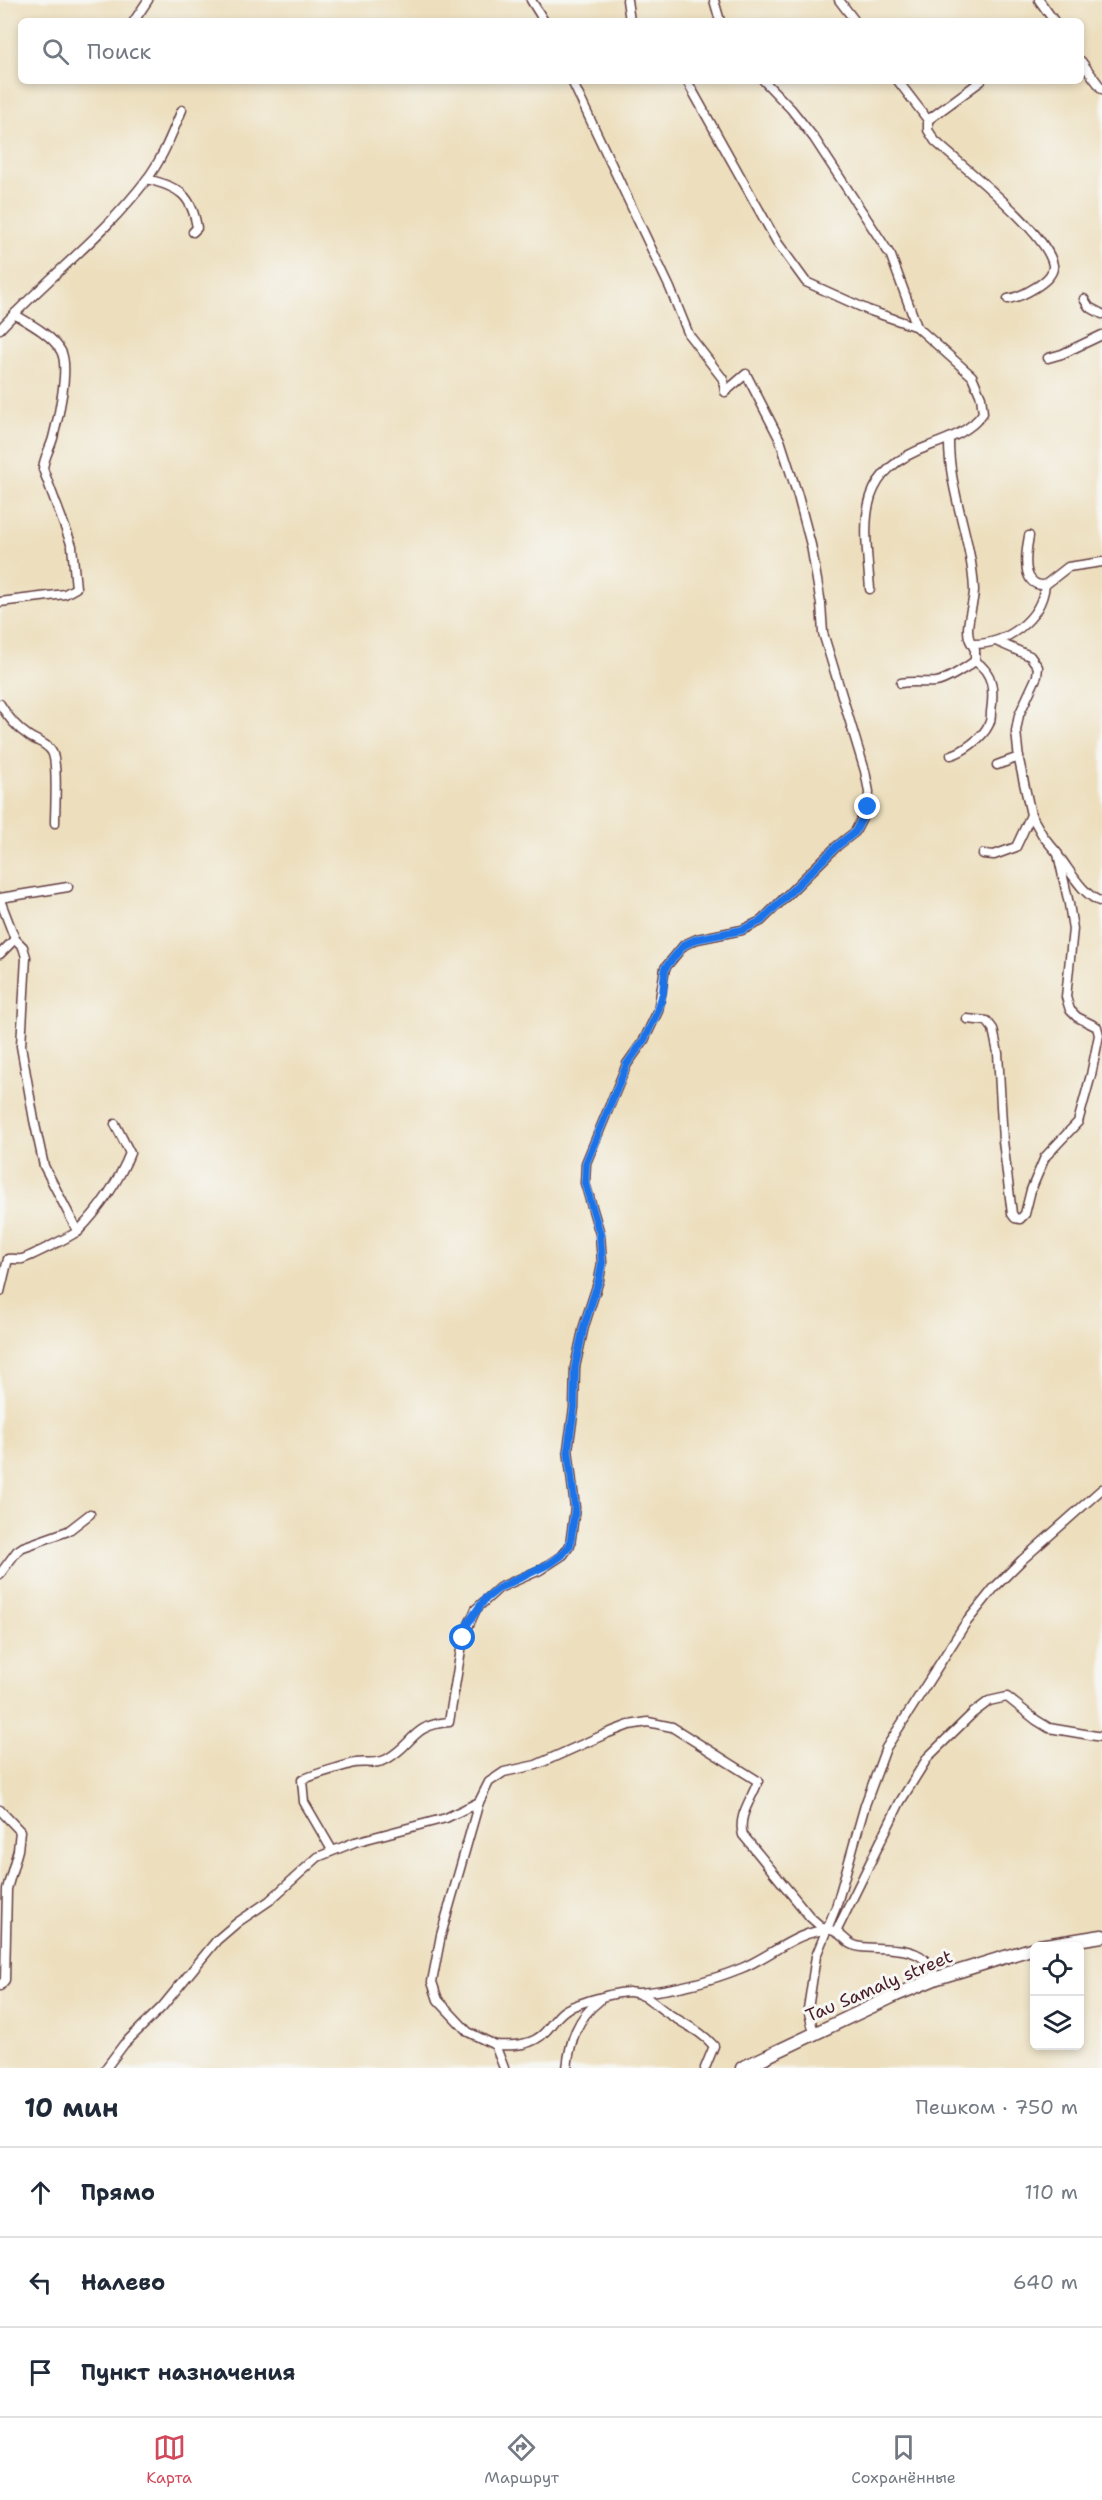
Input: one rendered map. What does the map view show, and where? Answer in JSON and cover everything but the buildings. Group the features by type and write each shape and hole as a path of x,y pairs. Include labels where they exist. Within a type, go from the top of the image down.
{"street":[{"path":"136,18 148,0"},
{"path":"531,0 542,18"},
{"path":"627,0 630,18"},
{"path":"714,0 719,18"},
{"path":"839,0 853,18"},
{"path":"1039,0 1051,18"},
{"path":"1084,65 1102,89"},
{"path":"332,1850 304,1802 302,1780 348,1764 376,1763 385,1760 423,1728 433,1723 449,1722 463,1638 476,1609 499,1588 540,1570 562,1555 570,1545 575,1508 568,1449 574,1408 575,1367 602,1263 600,1234 585,1183 586,1163 627,1064 644,1040 658,1011 663,993 665,968 684,945 697,939 742,930 761,921 837,846 855,832 868,807 869,792 865,771 823,633 821,604 811,545 780,440 746,374 725,392 723,379 689,335 670,288 573,84"},
{"path":"689,84 777,242 806,282 868,310 917,327 966,369 972,376 981,397 983,413 978,422 949,439 904,458 883,472 872,488 866,535 870,590"},
{"path":"767,84 814,138 891,256 917,327"},
{"path":"900,84 928,120"},
{"path":"977,84 928,120 924,128 935,141 1011,207 1049,256 1053,266 1052,273 1045,282 1008,299"},
{"path":"0,329 105,226 147,179 170,141 183,110"},
{"path":"147,179 179,189 187,198 195,214 197,228 193,232"},
{"path":"1084,300 1089,307 1102,314"},
{"path":"0,602 65,594 76,588 72,546 43,469 57,420 64,368 63,354 51,340 29,322 14,314"},
{"path":"1047,358 1062,354 1102,335"},
{"path":"949,439 952,474 974,591 968,633 975,650 975,661"},
{"path":"1029,536 1027,561 1029,579 1034,583 1046,585"},
{"path":"972,644 998,642 1015,633 1034,613 1046,585 1068,567 1102,562"},
{"path":"998,642 1030,656 1038,667 1037,676 1019,715 1016,731 1031,815 1043,836 1085,891 1102,902"},
{"path":"901,683 936,682 975,661"},
{"path":"951,755 969,746 988,726 993,694 991,679 982,665 975,661"},
{"path":"0,704 7,716 52,752 56,769 55,823"},
{"path":"997,765 1019,757"},
{"path":"983,854 994,855 1016,847 1031,815"},
{"path":"967,1019 987,1021 993,1029 998,1053 1005,1167 1012,1214 1015,1218 1020,1219 1024,1214 1030,1190 1045,1157 1078,1122 1099,1035 1097,1027 1077,1017 1071,1010 1066,997 1074,929 1058,854"},
{"path":"68,887 0,899 15,939 23,946 26,957 21,1046 44,1166 78,1232"},
{"path":"0,954 15,939"},
{"path":"0,1292 8,1258 27,1257 78,1232 99,1205 125,1165 130,1153 116,1124"},
{"path":"831,1931 836,1906 878,1767 897,1730 964,1624 994,1588 1090,1497 1102,1490"},
{"path":"0,1574 16,1551 68,1531 90,1514"},
{"path":"814,2033 809,2020 808,2002 816,1956 845,1909 913,1779 946,1737 989,1701 1007,1697 1049,1728 1102,1737"},
{"path":"831,1931 797,1939 742,1968 659,1991 639,1993 628,1991 574,2006 564,2011 545,2032 528,2043 515,2046 495,2045 468,2032 438,2000 432,1982 441,1935 479,1802 489,1782 504,1772 543,1762 628,1725 648,1722 672,1726 758,1782 747,1804 740,1826 743,1835 810,1917 831,1931 850,1945 907,1951 923,1959 937,1978"},
{"path":"106,2068 124,2044 162,2007 217,1940 277,1895 309,1864 332,1850 384,1833 446,1818 479,1802"},
{"path":"0,1810 20,1831 18,1850 7,1889 5,1980 0,1986"},
{"name":"Tau Samaly street","path":"1067,1942 1102,1936"},
{"name":"Tau Samaly street","path":"742,2068 937,1978 1030,1949"},
{"path":"639,1993 667,2013 688,2024 714,2046 705,2068"},
{"path":"567,2068 569,2048 578,2025 601,1998"},
{"path":"495,2045 504,2068"}],"route":[{"path":"463,1638 468,1623 485,1599 499,1588 540,1570 562,1555 570,1545 575,1508 568,1449 574,1408 575,1367 584,1326 594,1301 602,1263 600,1234 585,1183 586,1163 627,1064 644,1040 658,1011 663,993 665,968 675,953 684,945 697,939 742,930 761,921 837,846 855,832 868,807"}]}
